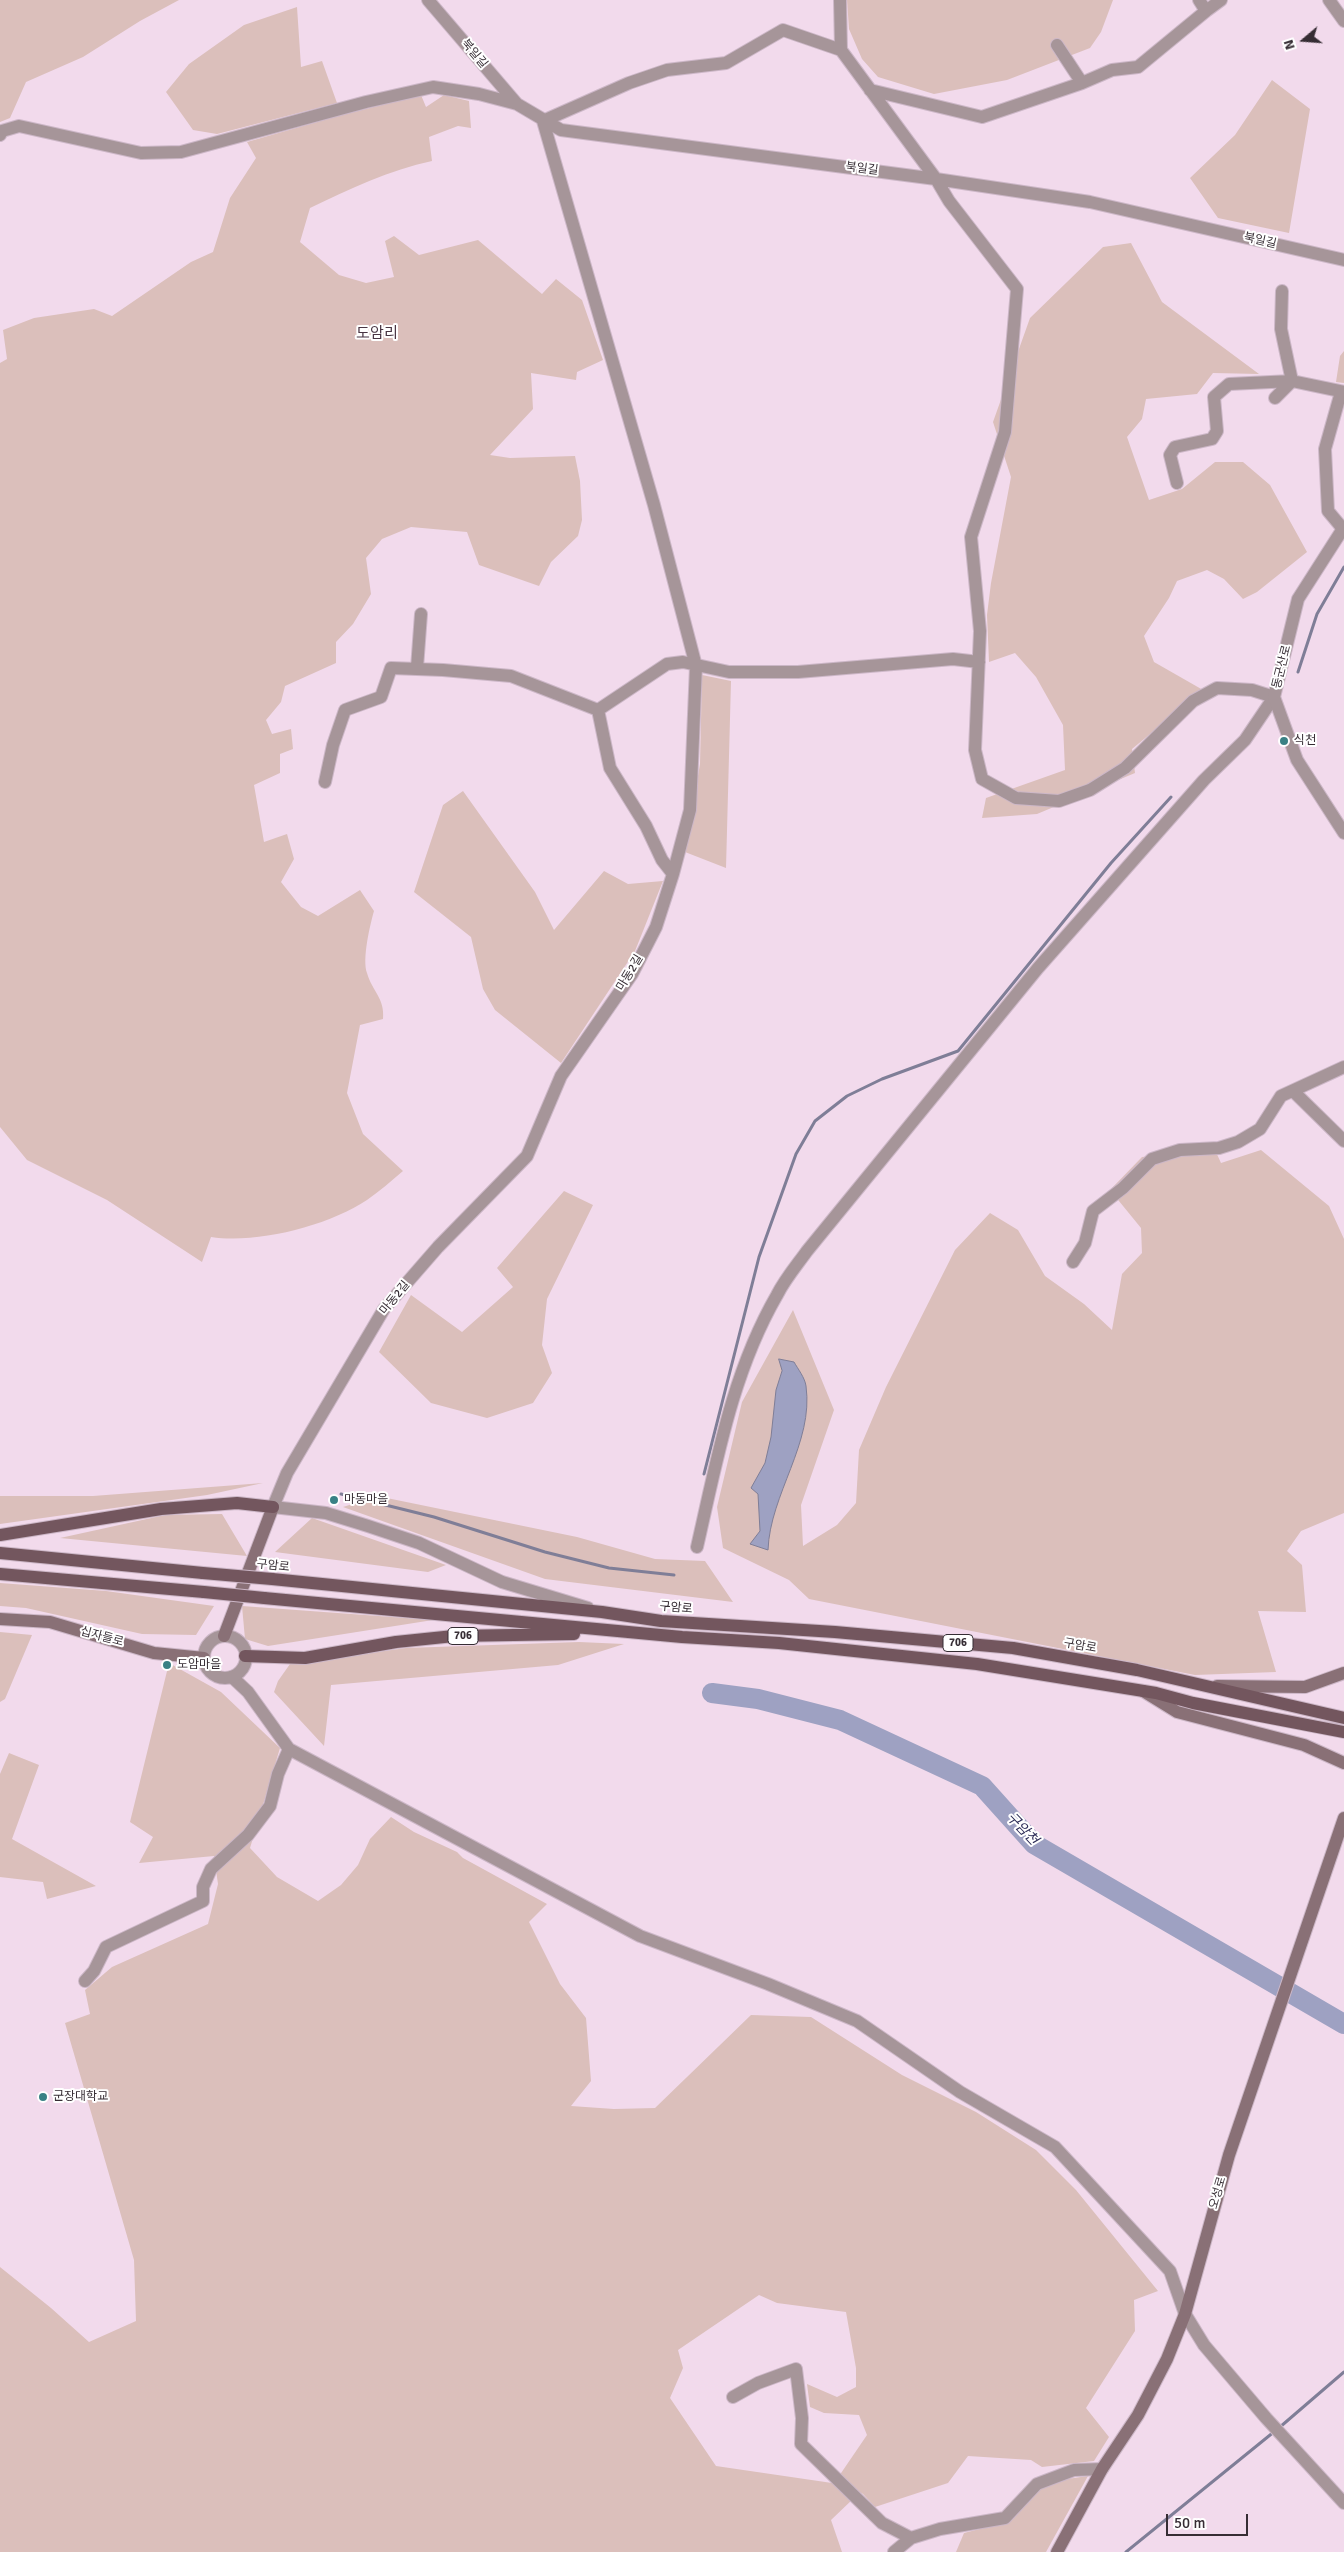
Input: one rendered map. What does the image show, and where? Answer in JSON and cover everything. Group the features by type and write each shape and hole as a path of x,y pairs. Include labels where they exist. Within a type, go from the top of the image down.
{"main road":[{"path":"0,1535 161,1509 237,1502 273,1507 224,1636"},
{"name":"구암로","path":"0,1553 602,1612 661,1621 835,1632 1012,1648 1137,1670 1309,1712 1344,1718"},
{"path":"0,1574 682,1637"},
{"name":"십자들로","path":"0,1619 50,1622 154,1653 204,1658"},
{"name":"706","path":"245,1656 305,1658 396,1642 454,1636 528,1634 682,1637 779,1643 977,1664 1143,1691 1344,1732"},
{"path":"1208,1686 1305,1687 1344,1673"},
{"path":"1143,1691 1177,1712 1304,1745 1344,1763"},
{"name":"오성로","path":"1057,2552 1102,2469 1138,2415 1167,2359 1185,2314 1229,2156 1344,1818"}],"street":[{"name":"북일길","path":"428,0 517,104 561,130 936,179 1090,202 1344,260"},
{"path":"697,1547 731,1404 757,1334 778,1293 813,1244 1038,968 1204,780 1245,740 1274,697 1252,690 1216,688 1193,701 1125,768 1090,790 1059,801 1016,798 982,779 974,750 980,631 971,537 1005,432 1017,289 949,201 936,179 841,50 840,0"},
{"path":"870,90 982,117 1082,83 1112,70 1138,67 1203,5 1221,0"},
{"path":"1329,0 1344,21"},
{"path":"543,121 629,83 667,70 726,63 783,30 841,50"},
{"path":"1057,45 1082,83"},
{"path":"0,135 2,131 19,126 141,153 181,152 366,102 433,87 479,94 517,104"},
{"name":"마동2길","path":"273,1507 287,1472 384,1309 457,1226 527,1156 562,1076 632,974 656,927 673,874 690,810 696,666 654,505 543,121"},
{"path":"1282,291 1281,329 1292,382"},
{"path":"1274,398 1292,382"},
{"path":"1177,483 1170,455 1176,447 1212,439 1217,432 1214,397 1229,384 1292,382 1342,392 1325,449 1328,511 1343,528"},
{"name":"동군산로","path":"1343,528 1298,599 1274,697 1297,760 1344,833"},
{"path":"417,668 421,614"},
{"path":"598,710 667,664 683,662 729,672 798,672 953,659 978,662"},
{"path":"325,782 333,744 345,710 381,697 391,668 417,668 511,676 598,710"},
{"path":"598,710 610,768 646,826 662,860 673,874"},
{"path":"1073,1262 1085,1243 1093,1212 1123,1188 1152,1159 1180,1150 1219,1148 1238,1142 1260,1129 1281,1096 1344,1067"},
{"path":"1293,1091 1344,1141"},
{"name":"706","path":"273,1507 326,1513 368,1526 419,1543 502,1582 602,1612"},
{"path":"224,1636 241,1644 245,1656 242,1668 226,1678 213,1675 208,1670 204,1658 205,1651 212,1641 224,1636"},
{"path":"232,1676 248,1692 289,1749 640,1936 768,1984 857,2021 960,2092 1055,2147 1170,2271 1185,2314 1204,2345 1266,2418 1344,2503"},
{"path":"85,1980 94,1971 106,1947 203,1901 203,1887 211,1869 248,1836 270,1806 278,1774 289,1749"},
{"path":"733,2397 758,2383 796,2369 802,2418 801,2444 882,2523 911,2538"},
{"path":"894,2552 911,2538 940,2529 1005,2518 1037,2484 1074,2470 1102,2469"}],"shaded area":[{"path":"0,0 179,0 140,21 83,57 26,82 10,118 0,122"},
{"path":"847,0 1113,0 1101,32 1090,48 1007,80 934,94 878,77 862,59 849,29"},
{"path":"297,7 301,67 322,61 337,103 217,134 193,130 166,92 189,64 244,25"},
{"path":"1272,80 1310,109 1289,233 1218,218 1190,178 1235,135"},
{"path":"421,95 426,107 444,95 469,101 471,128 458,126 429,137 432,161 385,175 310,208 300,242 339,275 366,283 394,277 385,241 394,236 419,255 478,240 542,294 556,279 582,300 603,360 577,372 576,380 531,373 533,409 490,455 510,458 575,456 580,481 582,520 578,536 551,562 539,586 479,565 467,532 411,527 382,539 366,558 371,594 353,624 336,642 336,663 285,686 281,702 266,720 272,734 291,729 293,749 280,754 280,773 254,785 264,842 287,834 294,859 281,882 301,907 318,916 360,890 374,911 365,959 369,979 382,1005 383,1019 360,1025 347,1093 363,1134 403,1171 367,1200 333,1218 313,1225 292,1231 249,1238 211,1237 202,1262 107,1200 27,1160 0,1127 0,363 7,359 3,330 34,318 94,309 112,316 191,262 213,252 230,198 256,158 247,142"},
{"path":"1131,243 1162,302 1259,374 1213,373 1197,394 1146,399 1142,419 1127,437 1149,500 1182,489 1215,462 1243,462 1270,485 1307,552 1257,592 1243,599 1224,579 1207,570 1177,581 1169,598 1144,636 1154,662 1203,690 1132,749 1135,773 1037,814 982,818 986,798 1065,770 1063,725 1036,677 1015,653 989,662 987,615 991,583 1011,477 993,422 1030,318 1103,247"},
{"path":"1344,351 1344,383 1336,382 1340,356"},
{"path":"702,675 731,681 726,868 685,852 700,764"},
{"path":"463,791 535,892 554,930 604,871 628,884 663,881 635,951 561,1063 495,1010 483,989 471,937 414,892 443,805"},
{"path":"1215,1150 1221,1163 1261,1150 1329,1206 1344,1239 1344,1513 1301,1531 1287,1551 1302,1565 1306,1612 1258,1611 1276,1672 1195,1675 809,1599 789,1580 723,1548 717,1507 742,1402 793,1310 834,1410 801,1505 803,1546 837,1525 856,1503 859,1450 886,1387 955,1250 990,1213 1018,1230 1045,1276 1084,1304 1112,1330 1122,1274 1142,1253 1141,1228 1110,1190 1142,1157"},
{"path":"564,1191 593,1205 547,1299 542,1345 552,1373 533,1403 487,1418 431,1403 379,1352 411,1295 462,1332 513,1287 497,1268"},
{"path":"263,1483 207,1495 0,1524 0,1496 93,1496"},
{"path":"377,1496 577,1537 655,1559 705,1561 733,1602 545,1579 343,1507"},
{"path":"222,1514 247,1556 60,1538 165,1515"},
{"path":"312,1518 446,1565 428,1572 275,1552"},
{"path":"0,1583 106,1591 214,1606 196,1635 142,1634 26,1608 0,1606"},
{"path":"242,1606 433,1620 268,1646 245,1639"},
{"path":"0,1632 32,1635 5,1699 0,1702"},
{"path":"579,1642 624,1644 558,1665 331,1685 324,1746 274,1692 278,1681 290,1664 406,1648"},
{"path":"169,1663 221,1692 280,1748 250,1848 277,1877 318,1901 341,1885 358,1865 370,1839 391,1817 414,1832 457,1852 463,1858 547,1904 529,1922 560,1984 586,2018 591,2081 571,2106 614,2109 655,2108 751,2015 811,2017 902,2075 976,2112 1036,2150 1076,2190 1158,2291 1134,2300 1135,2331 1086,2408 1109,2437 1094,2461 1042,2467 1031,2460 968,2456 948,2483 875,2507 863,2494 837,2479 867,2435 859,2415 824,2413 810,2407 807,2384 837,2397 856,2387 856,2368 846,2312 777,2303 759,2295 678,2350 683,2368 670,2398 716,2466 832,2483 853,2499 831,2520 842,2552 0,2552 0,2267 51,2308 89,2342 136,2321 134,2260 65,2023 90,2014 85,1990 112,1967 208,1924 218,1884 214,1856 139,1863 153,1837 130,1822"},
{"path":"9,1753 39,1765 12,1839 96,1886 47,1899 43,1882 0,1877 0,1774"},
{"path":"1088,2476 1046,2552 956,2552 964,2533 1011,2521 1041,2489 1067,2479"}],"water":[{"path":"779,1359 794,1362 801,1374 806,1386 807,1407 804,1428 798,1448 776,1509 768,1550 750,1544 760,1531 758,1494 751,1488 765,1463 771,1437 776,1390 782,1371"}],"waterway":[{"path":"1298,672 1317,614 1344,567"},
{"path":"704,1474 759,1257 796,1154 815,1121 847,1096 882,1079 958,1051 1111,863 1171,797"},
{"path":"341,1494 434,1517 545,1552 609,1568 674,1575"},
{"name":"구암천","path":"712,1693 758,1699 840,1720 982,1786 1034,1844 1344,2024"},
{"path":"1280,2427 1344,2372"},
{"path":"1126,2552 1275,2431"}],"place":[{"name":"식천","path":"1284,741"},
{"name":"마동마을","path":"334,1500"},
{"name":"도암마을","path":"167,1665"},
{"name":"군장대학교","path":"43,2097"}],"district":[{"name":"도암리","path":"377,334"}]}
